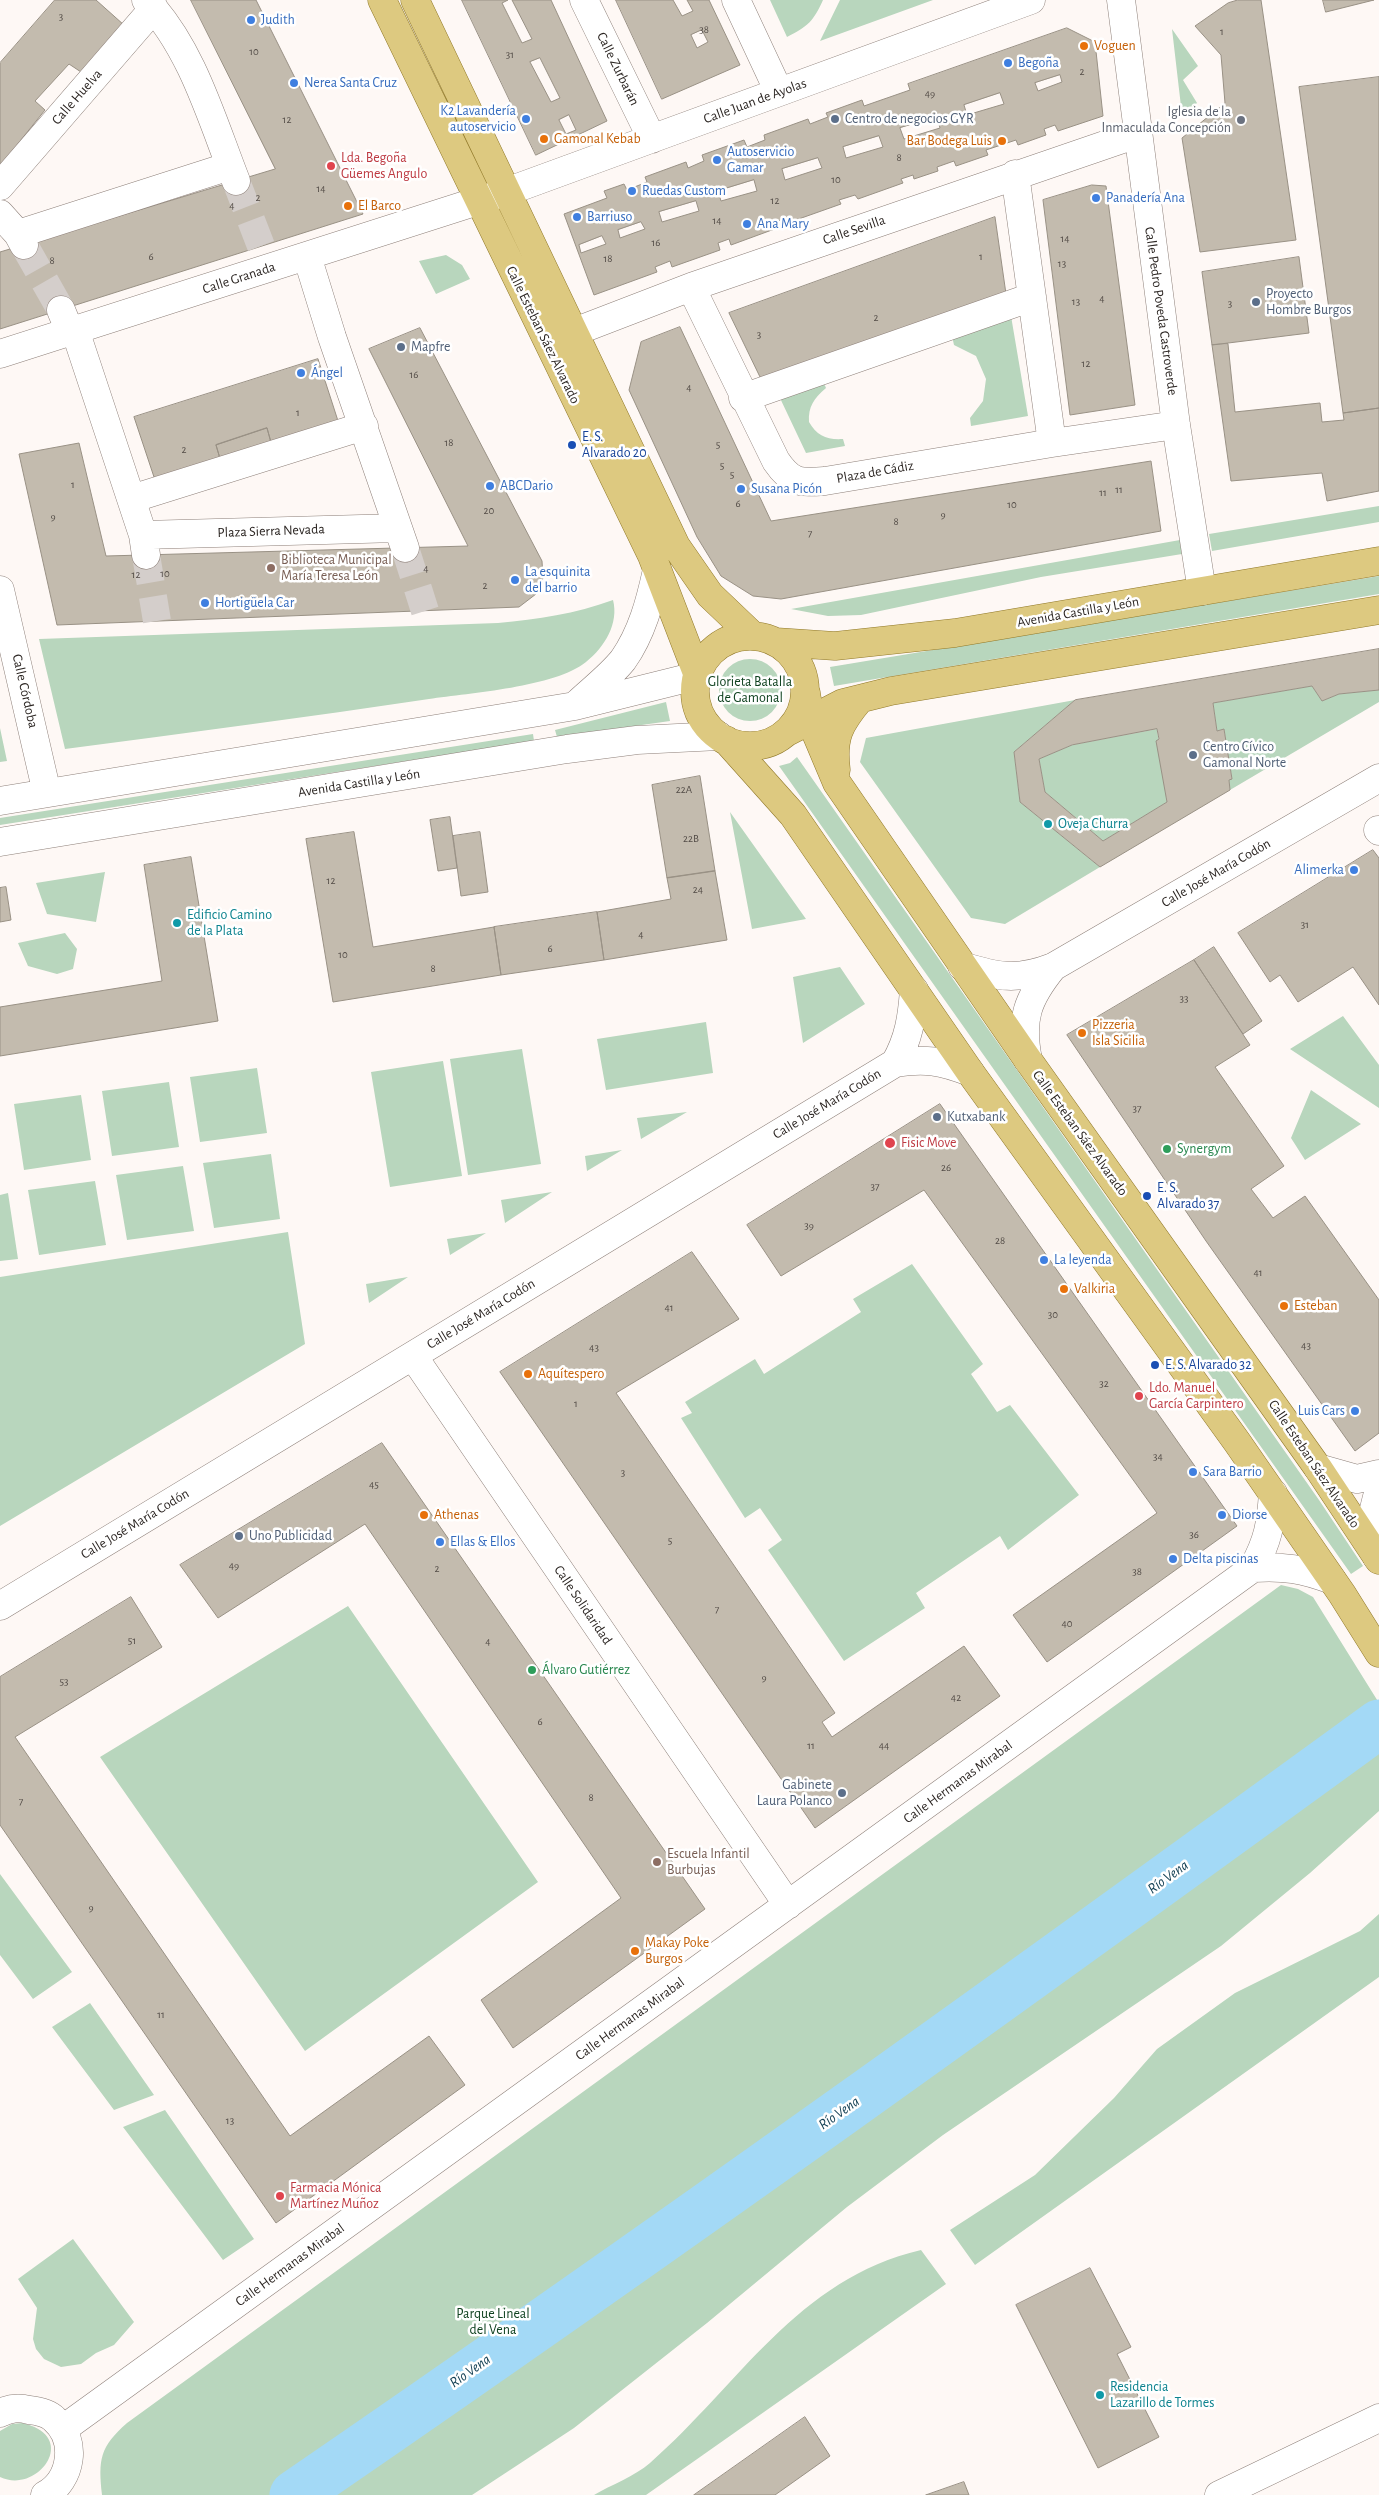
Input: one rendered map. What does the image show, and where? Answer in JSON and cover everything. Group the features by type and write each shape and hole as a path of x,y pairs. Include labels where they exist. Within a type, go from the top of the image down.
{"main road":[{"name":"Calle Esteban Sáez Alvarado","path":"382,0 657,570 697,674"},
{"name":"Calle Esteban Sáez Alvarado","path":"415,0 676,546 710,595 764,638"},
{"name":"Avenida Castilla y León","path":"764,638 835,646 955,634 1379,561"},
{"path":"722,738 747,746 770,742 787,732 808,706 843,703 891,691 1379,610"},
{"path":"808,706 803,675 799,664 791,653 764,638 731,638 706,656 697,674 695,698 698,709 709,727 722,738 793,815 970,1072 1273,1494 1379,1653"},
{"path":"837,783 834,758 835,737 845,717 860,699"},
{"name":"Calle Esteban Sáez Alvarado","path":"808,706 837,783 1028,1060 1318,1468 1378,1559"}],"street":[{"name":"Calle Zurbarán","path":"584,0 652,139"},
{"path":"736,0 779,92"},
{"name":"Calle Juan de Ayolas","path":"479,201 1031,0"},
{"name":"Calle Pedro Poveda Castroverde","path":"1121,0 1176,425 1202,591"},
{"name":"Calle Huelva","path":"0,186 150,4 195,76 233,173 14,231"},
{"name":"Calle Sevilla","path":"574,332 690,287 1137,134"},
{"path":"1016,174 1052,442"},
{"name":"Calle Granada","path":"0,354 68,324 265,257 307,256 479,201"},
{"name":"Plaza Sierra Nevada","path":"68,324 131,499 145,545 401,538 364,426 332,338 307,256"},
{"name":"Plaza de Cádiz","path":"690,287 743,398 776,461 789,477 796,481 825,481 1052,442 1176,425"},
{"path":"743,398 1032,297"},
{"path":"131,499 364,426"},
{"path":"575,706 617,665 634,643 644,620 657,570"},
{"name":"Calle Córdoba","path":"0,590 47,793"},
{"path":"0,801 575,706 697,674"},
{"name":"Avenida Castilla y León","path":"0,842 566,749 636,740 722,738"},
{"name":"Calle José María Codón","path":"962,966 1001,977 1019,977 1053,967 1379,778"},
{"name":"Calle José María Codón","path":"1028,1060 1024,1039 1025,1018 1030,1000 1053,967"},
{"path":"895,1063 905,1045 912,1022 914,990"},
{"name":"Calle José María Codón","path":"0,1606 895,1063 922,1059 948,1063 970,1072"},
{"name":"Calle Solidaridad","path":"413,1356 788,1904"},
{"path":"1318,1468 1357,1479 1379,1474"},
{"path":"1378,1559 1373,1514 1379,1489"},
{"path":"1253,1568 1265,1546 1271,1525 1273,1494"},
{"path":"1253,1568 1278,1566 1306,1570 1332,1580"},
{"name":"Calle Hermanas Mirabal","path":"63,2430 1253,1568"},
{"path":"0,2413 10,2408 41,2412 54,2419 63,2430 68,2442 69,2458 63,2478 51,2494"},
{"path":"1219,2495 1379,2418"}],"green space":[{"path":"770,0 823,0 809,23 787,37"},
{"path":"840,0 933,0 820,41"},
{"path":"1172,29 1198,66 1183,80 1197,103 1182,115"},
{"path":"446,255 462,265 470,279 436,294 419,261"},
{"path":"1011,316 1028,416 971,426 970,418 983,401 986,379 976,356 954,345 952,336"},
{"path":"823,381 826,388 813,403 809,422 815,431 823,436 832,439 843,439 845,446 806,453 779,396"},
{"path":"1379,506 1379,522 1212,551 1209,534"},
{"path":"1180,540 1182,554 1041,577 861,615 828,616 791,609"},
{"path":"1379,576 1379,594 834,686 830,667"},
{"path":"613,600 614,617 612,626 604,642 593,656 572,671 534,683 511,688 65,749 39,639 498,623 556,615 585,609"},
{"name":"Glorieta Batalla de Gamonal","path":"750,659 762,661 772,668 779,678 781,690 779,702 772,712 762,719 750,721 738,719 728,712 721,702 719,690 721,678 728,668 738,661"},
{"path":"1312,686 1322,701 1339,694 1379,690 1379,702 1230,790 1229,780 1232,778 1224,729 1217,731 1213,703"},
{"path":"1075,700 1014,752 1020,802 1100,867 1005,924 971,918 860,762 866,738"},
{"path":"666,702 670,721 557,737 555,730"},
{"path":"0,728 7,761 0,762"},
{"path":"1157,729 1167,802 1103,841 1045,792 1039,759 1072,745"},
{"path":"533,734 534,741 0,825 0,818"},
{"path":"797,757 1319,1500 1363,1566 1351,1574 779,766 790,763"},
{"path":"730,812 806,919 752,929"},
{"path":"105,872 96,922 47,914 36,883"},
{"path":"65,933 77,949 73,969 57,974 28,966 18,943"},
{"path":"840,967 865,1004 803,1043 793,977"},
{"path":"1343,1016 1379,1065 1379,1108 1290,1049"},
{"path":"706,1022 713,1073 606,1090 597,1039"},
{"path":"522,1049 541,1164 468,1175 450,1059"},
{"path":"443,1061 462,1176 390,1187 371,1072"},
{"path":"257,1068 267,1133 200,1142 190,1077"},
{"path":"169,1082 179,1147 112,1156 102,1091"},
{"path":"1311,1090 1361,1124 1305,1160 1291,1138"},
{"path":"81,1095 91,1160 24,1170 14,1104"},
{"path":"687,1112 641,1139 637,1118"},
{"path":"622,1150 587,1171 585,1156"},
{"path":"271,1154 280,1219 214,1228 203,1163"},
{"path":"183,1166 194,1231 127,1240 116,1175"},
{"path":"95,1181 106,1245 39,1255 28,1190"},
{"path":"552,1192 505,1223 501,1200"},
{"path":"8,1193 18,1259 0,1261 0,1195"},
{"path":"288,1232 305,1344 0,1526 0,1277"},
{"path":"486,1233 450,1255 447,1239"},
{"path":"912,1264 983,1364 971,1374 997,1412 1010,1405 1079,1495 1008,1550 1000,1536 916,1593 925,1608 844,1661 768,1550 782,1540 760,1508 745,1518 681,1418 692,1413 685,1402 755,1359 764,1374 861,1312 853,1299"},
{"path":"408,1277 369,1303 366,1284"},
{"name":"Parque Lineal del Vena","path":"1281,1585 1298,1589 1313,1597 1379,1703 1379,1811 1310,1873 1221,1946 943,2135 847,2207 707,2323 574,2428 472,2495 102,2495 100,2472 103,2454 111,2439 127,2423"},
{"path":"348,1606 538,1882 305,2051 100,1757"},
{"path":"0,1874 72,1972 33,1999 0,1955"},
{"path":"1379,1914 1379,1977 975,2265 950,2230 1035,2175 1114,2098 1157,2049 1235,1993 1360,1931"},
{"path":"90,2003 154,2095 114,2110 52,2027"},
{"path":"165,2110 254,2239 223,2260 123,2127"},
{"path":"73,2239 134,2322 114,2345 96,2353 81,2364 61,2367 44,2359 36,2349 33,2339 37,2308 18,2279"},
{"path":"921,2250 946,2284 646,2495 594,2495 650,2463 682,2433 772,2338 804,2310 839,2285 877,2264"},
{"path":"22,2423 40,2430 49,2439 51,2451 47,2462 39,2471 28,2478 14,2480 0,2477 0,2431 12,2424"}],"building":[{"path":"55,0 96,0 124,25 84,74 69,64 35,101 45,110 0,166 0,63"},
{"path":"191,0 256,0 363,214 0,329 0,252 275,169"},
{"path":"462,0 508,0 502,3 522,43 532,39 512,0 551,0 607,121 536,155","holes":["540,58 560,98 551,102 530,62","569,115 576,130 566,134 559,120"]},
{"path":"616,0 673,0 682,16 693,11 687,0 709,0 740,65 662,99","holes":["702,30 708,42 697,48 691,35"]},
{"name":"Iglesia de la Inmaculada Concepción","path":"1238,0 1261,0 1296,240 1200,252 1182,138 1225,103 1221,55 1195,26 1228,3"},
{"path":"1323,0 1374,0 1326,12"},
{"path":"1067,28 1095,42 1103,116 1058,131 1055,125 1044,129 1046,135 1018,145 1016,140 986,150 988,155 956,166 954,161 937,167 938,171 914,179 913,175 901,179 903,183 858,199 855,195 839,200 841,204 793,221 790,217 778,221 780,227 731,245 729,239 718,243 720,250 672,267 670,261 655,267 657,272 594,295 564,214 607,198 604,191 624,184 627,190 647,182 645,177 686,162 688,168 704,161 702,155 744,140 747,147 765,140 764,135 808,119 810,124 828,117 826,113 862,100 864,106 910,90 908,84","holes":["1060,75 1062,82 1038,91 1035,83","1000,93 1004,104 967,115 964,105","937,117 940,128 904,139 900,128","879,136 883,147 846,158 843,147","818,158 822,168 785,180 782,169","754,180 757,191 721,201 718,191","696,201 699,211 662,222 659,212","641,222 645,229 620,238 618,230","602,236 606,244 581,253 579,245"]},
{"path":"1379,77 1379,408 1343,413 1299,87"},
{"path":"1092,185 1106,186 1135,405 1070,415 1043,200"},
{"path":"995,217 1006,294 761,379 729,313"},
{"name":"Proyecto Hombre Burgos","path":"1299,257 1309,333 1212,345 1202,272"},
{"path":"680,327 771,521 1151,461 1161,531 781,599 753,596 721,576 697,537 629,390 641,342"},
{"path":"420,328 542,561 543,578 536,594 519,607 57,625 19,454 79,443 106,556 468,546 369,349"},
{"path":"1228,344 1235,412 1320,403 1322,422 1344,420 1343,413 1379,408 1379,491 1327,501 1322,473 1231,481 1212,345"},
{"path":"318,359 339,424 272,446 267,428 216,445 221,462 156,483 134,417"},
{"path":"267,428 272,446 221,462 216,445"},
{"name":"Centro Cívico Gamonal Norte","path":"1379,649 1379,690 1339,694 1322,701 1312,686 1213,703 1217,731 1224,729 1232,779 1229,780 1230,790 1100,867 1020,802 1014,752 1075,700","holes":["1157,729 1159,739 1156,741 1167,802 1103,841 1045,792 1039,759 1072,745"]},
{"path":"700,776 715,871 667,878 652,785"},
{"path":"450,817 457,868 438,871 430,820"},
{"path":"354,832 373,947 494,927 501,975 333,1002 306,839"},
{"path":"480,832 488,892 461,896 453,836"},
{"path":"1373,850 1379,858 1379,1005 1353,967 1298,1002 1280,975 1270,982 1238,933"},
{"name":"Edificio Camino de la Plata","path":"191,857 218,1021 0,1056 0,1007 162,981 144,865"},
{"path":"715,871 727,940 604,960 597,912 671,899 667,878"},
{"path":"6,887 11,920 0,922 0,888"},
{"path":"597,912 604,960 501,975 494,927"},
{"path":"1214,947 1262,1021 1243,1034 1194,960"},
{"path":"1194,960 1250,1045 1215,1067 1284,1166 1251,1189 1273,1218 1305,1196 1379,1300 1379,1433 1355,1451 1206,1241 1067,1035"},
{"path":"940,1104 1237,1526 1047,1662 1013,1615 1157,1513 924,1190 781,1276 747,1225"},
{"path":"692,1252 739,1319 616,1393 835,1713 822,1722 832,1737 964,1646 1000,1696 815,1828 500,1372"},
{"path":"382,1443 705,1909 513,2048 481,2000 621,1898 365,1524 218,1618 180,1565"},
{"path":"131,1597 162,1647 15,1737 290,2136 429,2036 465,2085 276,2223 0,1825 0,1677"},
{"name":"Residencia Lazarillo de Tormes","path":"1090,2268 1131,2347 1117,2354 1159,2437 1098,2468 1016,2305"},
{"path":"805,2417 830,2456 775,2495 694,2495"},
{"path":"964,2482 969,2495 926,2495"}],"waterway":[{"name":"Río Vena","path":"294,2495 431,2401 839,2113 1379,1724"}],"tunnel":[{"path":"236,181 261,246"},
{"path":"24,245 61,310"},
{"path":"405,548 425,611"},
{"path":"146,555 157,621"}],"place":[{"name":"Judith","path":"251,20"},
{"name":"Voguen","path":"1084,46"},
{"name":"Begoña","path":"1008,63"},
{"name":"Nerea Santa Cruz","path":"294,83"},
{"name":"K2 Lavandería autoservicio","path":"526,119"},
{"name":"Centro de negocios GYR","path":"835,119"},
{"name":"Iglesia de la Inmaculada Concepción","path":"1241,120"},
{"name":"Gamonal Kebab","path":"544,139"},
{"name":"Bar Bodega Luis","path":"1002,141"},
{"name":"Autoservicio Gamar","path":"717,160"},
{"name":"Lda. Begoña Güemes Angulo","path":"331,166"},
{"name":"Ruedas Custom","path":"632,191"},
{"name":"Panadería Ana","path":"1096,198"},
{"name":"El Barco","path":"348,206"},
{"name":"Barriuso","path":"577,217"},
{"name":"Ana Mary","path":"747,224"},
{"name":"Proyecto Hombre Burgos","path":"1256,302"},
{"name":"Mapfre","path":"401,347"},
{"name":"Ángel","path":"301,373"},
{"name":"E. S. Alvarado 20","path":"572,445"},
{"name":"ABCDario","path":"490,486"},
{"name":"Susana Picón","path":"741,489"},
{"name":"Biblioteca Municipal María Teresa León","path":"271,568"},
{"name":"La esquinita del barrio","path":"515,580"},
{"name":"Hortigüela Car","path":"205,603"},
{"name":"Centro Cívico Gamonal Norte","path":"1193,755"},
{"name":"Oveja Churra","path":"1048,824"},
{"name":"Alimerka","path":"1354,870"},
{"name":"Edificio Camino de la Plata","path":"177,923"},
{"name":"Pizzeria Isla Sicilia","path":"1082,1033"},
{"name":"Kutxabank","path":"937,1117"},
{"name":"Fisic Move","path":"890,1143"},
{"name":"Synergym","path":"1167,1149"},
{"name":"E. S. Alvarado 37","path":"1147,1196"},
{"name":"La leyenda","path":"1044,1260"},
{"name":"Valkiria","path":"1064,1289"},
{"name":"Esteban","path":"1284,1306"},
{"name":"E. S. Alvarado 32","path":"1155,1365"},
{"name":"Aquítespero","path":"528,1374"},
{"name":"Ldo. Manuel García Carpintero","path":"1139,1396"},
{"name":"Luis Cars","path":"1355,1411"},
{"name":"Sara Barrio","path":"1193,1472"},
{"name":"Athenas","path":"424,1515"},
{"name":"Diorse","path":"1222,1515"},
{"name":"Uno Publicidad","path":"239,1536"},
{"name":"Ellas & Ellos","path":"440,1542"},
{"name":"Delta piscinas","path":"1173,1559"},
{"name":"Álvaro Gutiérrez","path":"532,1670"},
{"name":"Gabinete Laura Polanco","path":"842,1793"},
{"name":"Escuela Infantil Burbujas","path":"657,1862"},
{"name":"Makay Poke Burgos","path":"635,1951"},
{"name":"Farmacia Mónica Martínez Muñoz","path":"280,2196"},
{"name":"Residencia Lazarillo de Tormes","path":"1100,2395"}]}
